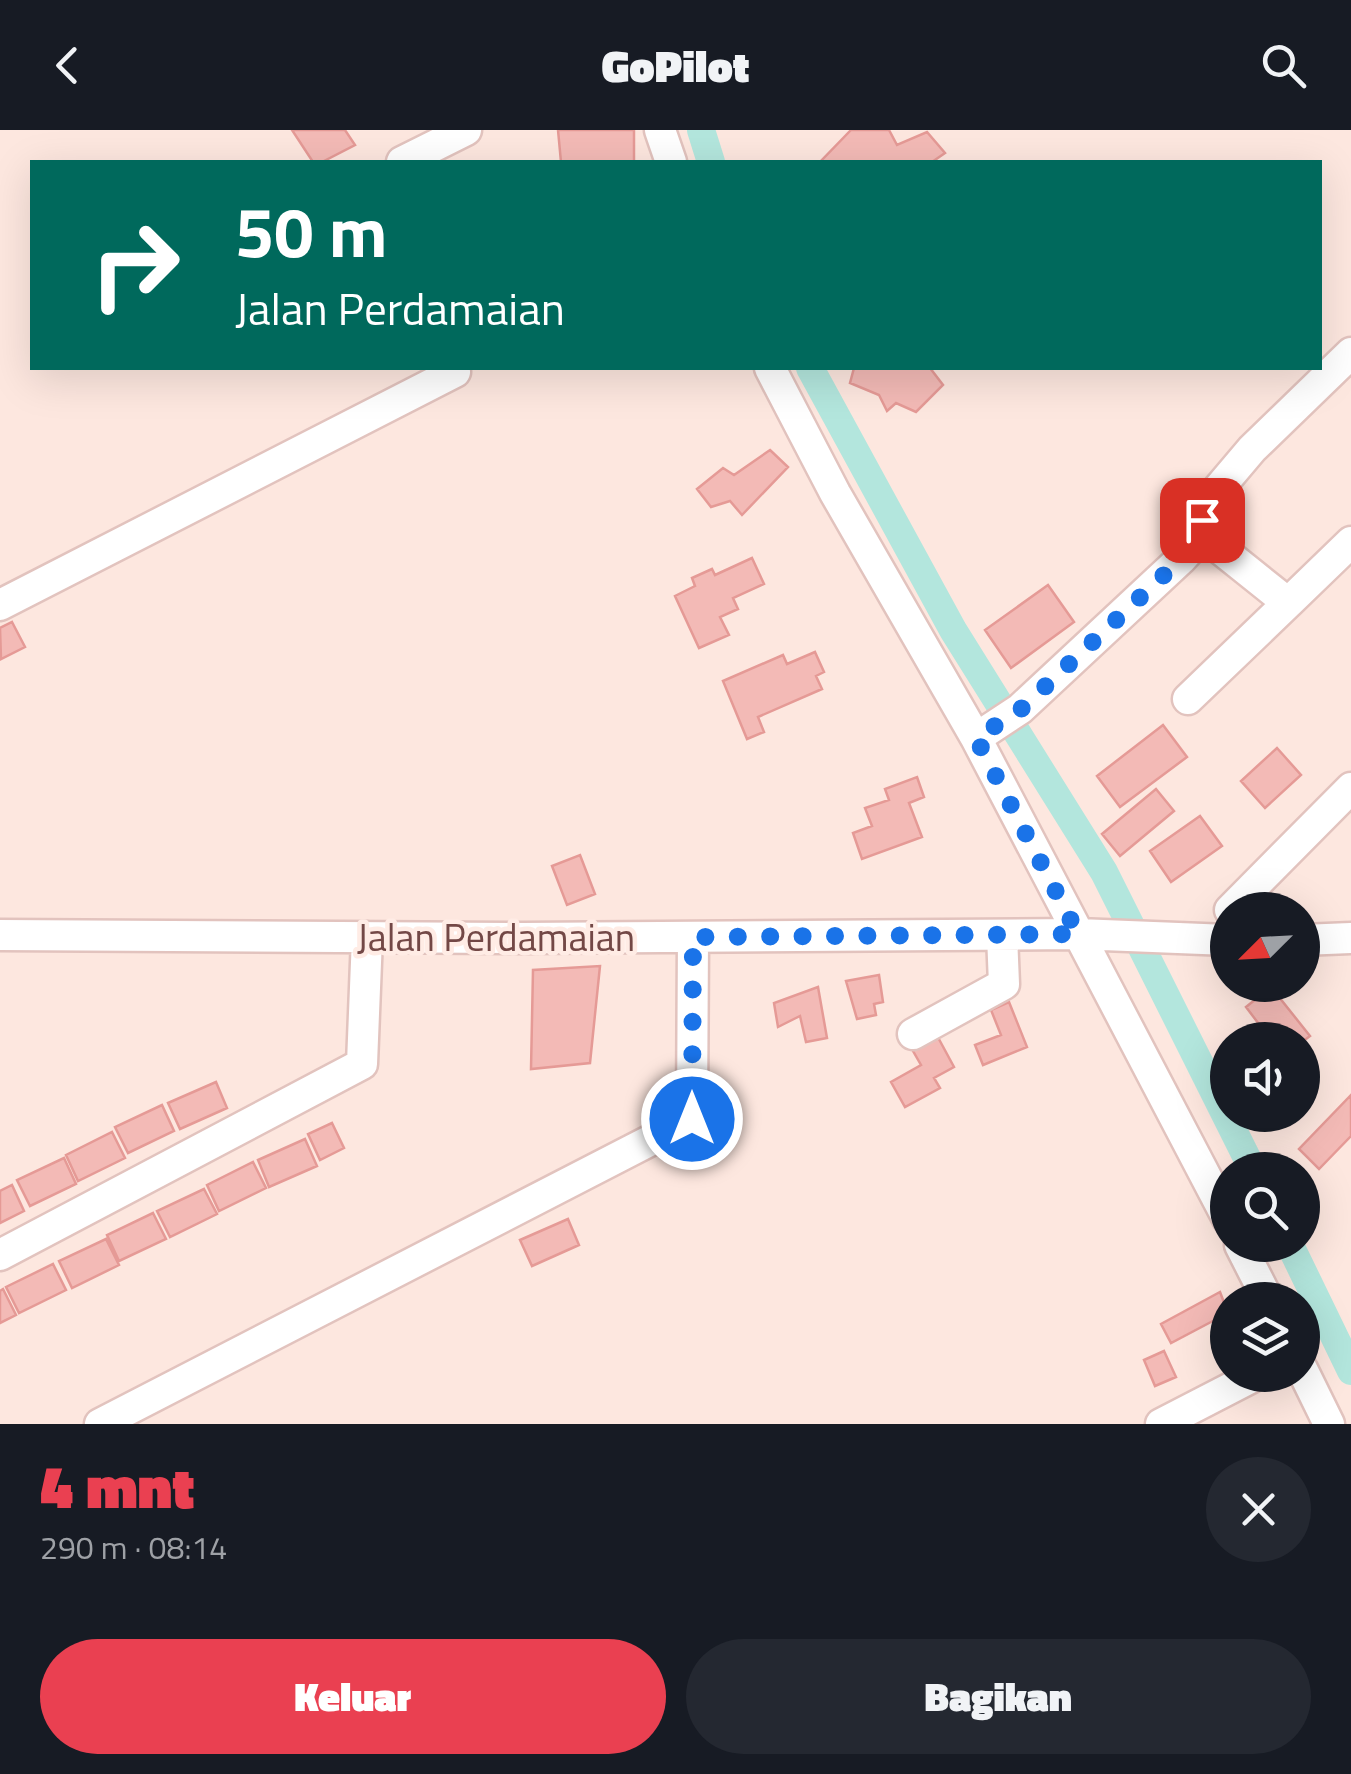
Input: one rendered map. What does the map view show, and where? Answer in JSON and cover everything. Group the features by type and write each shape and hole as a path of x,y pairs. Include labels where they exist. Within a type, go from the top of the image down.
{"street":[{"path":"406,160 466,130"},
{"path":"660,130 670,160"},
{"path":"999,724 1202,535 1208,500 1252,448 1351,353"},
{"path":"771,370 835,493 999,724 1078,934 1210,1185"},
{"path":"0,605 455,372"},
{"path":"1202,535 1288,603"},
{"path":"1188,699 1351,542"},
{"path":"1247,892 1351,788"},
{"name":"Jalan Perdamaian","path":"0,935 1078,934 1153,940 1210,939"},
{"path":"913,1034 1004,984 1007,967 1002,935"},
{"path":"0,1255 362,1064 368,937"},
{"path":"100,1424 692,1119 693,937"},
{"path":"1320,939 1351,938"},
{"path":"1160,1424 1223,1392"},
{"path":"1313,1392 1329,1424"}],"building":[{"path":"292,130 345,130 355,145 326,160 312,160"},
{"path":"558,130 634,130 634,160 561,160"},
{"path":"851,130 889,130 897,145 927,132 945,153 935,160 822,160"},
{"path":"853,370 932,370 943,385 916,412 896,403 887,411 879,395 850,383"},
{"path":"770,450 788,467 742,515 730,501 711,507 697,489 723,468 734,475"},
{"path":"752,558 764,584 733,598 738,609 720,617 729,635 699,648 675,596 695,586 692,578 712,569 715,575"},
{"path":"1048,585 1074,622 1011,668 985,630"},
{"path":"12,622 25,647 1,659 0,628"},
{"path":"815,652 824,672 816,676 822,689 758,717 764,732 747,739 723,681 783,655 787,664"},
{"path":"1163,725 1187,757 1120,807 1097,776"},
{"path":"1277,748 1301,775 1265,808 1241,781"},
{"path":"917,777 924,797 909,803 922,837 862,859 853,833 872,826 865,808 889,800 885,789"},
{"path":"1156,789 1174,811 1120,856 1102,834"},
{"path":"1200,816 1222,846 1171,882 1150,851"},
{"path":"580,855 595,894 567,905 552,866"},
{"path":"600,966 590,1063 531,1069 533,970"},
{"path":"879,975 883,1002 874,1004 876,1015 857,1019 846,981"},
{"path":"818,987 827,1038 806,1042 800,1016 778,1027 774,1003"},
{"path":"1009,1002 1027,1047 983,1065 975,1045 1001,1035 991,1010"},
{"path":"1252,1002 1283,1002 1299,1022 1257,1022 1246,1007"},
{"path":"934,1030 954,1067 934,1078 940,1088 905,1107 891,1082 921,1065 909,1044"},
{"path":"216,1082 227,1108 180,1129 168,1103"},
{"path":"1351,1095 1351,1136 1320,1168 1320,1152 1299,1149 1320,1132 1320,1127"},
{"path":"162,1105 174,1131 128,1153 115,1127"},
{"path":"332,1123 344,1148 320,1160 308,1134"},
{"path":"112,1132 125,1158 78,1181 66,1155"},
{"path":"305,1139 317,1166 269,1187 258,1160"},
{"path":"64,1158 76,1184 30,1206 17,1180"},
{"path":"253,1162 266,1188 219,1211 207,1185"},
{"path":"12,1185 24,1211 0,1223 0,1191"},
{"path":"204,1189 217,1214 170,1237 157,1211"},
{"path":"153,1213 166,1239 119,1261 107,1235"},
{"path":"568,1219 579,1245 532,1266 520,1240"},
{"path":"106,1239 119,1265 72,1288 59,1261"},
{"path":"53,1264 66,1290 19,1313 6,1287"},
{"path":"3,1289 16,1315 0,1323 0,1291"},
{"path":"1210,1297 1210,1322 1171,1343 1161,1324"},
{"path":"1164,1351 1176,1377 1155,1386 1144,1360"}],"waterway":[{"path":"701,130 710,160"},
{"path":"811,370 953,630 1104,872 1244,1152"},
{"path":"1298,1262 1351,1371"}],"route":[{"path":"692,1119 693,937 1078,934 976,738 1020,710 1181,559 1202,535 1202,520"}]}
